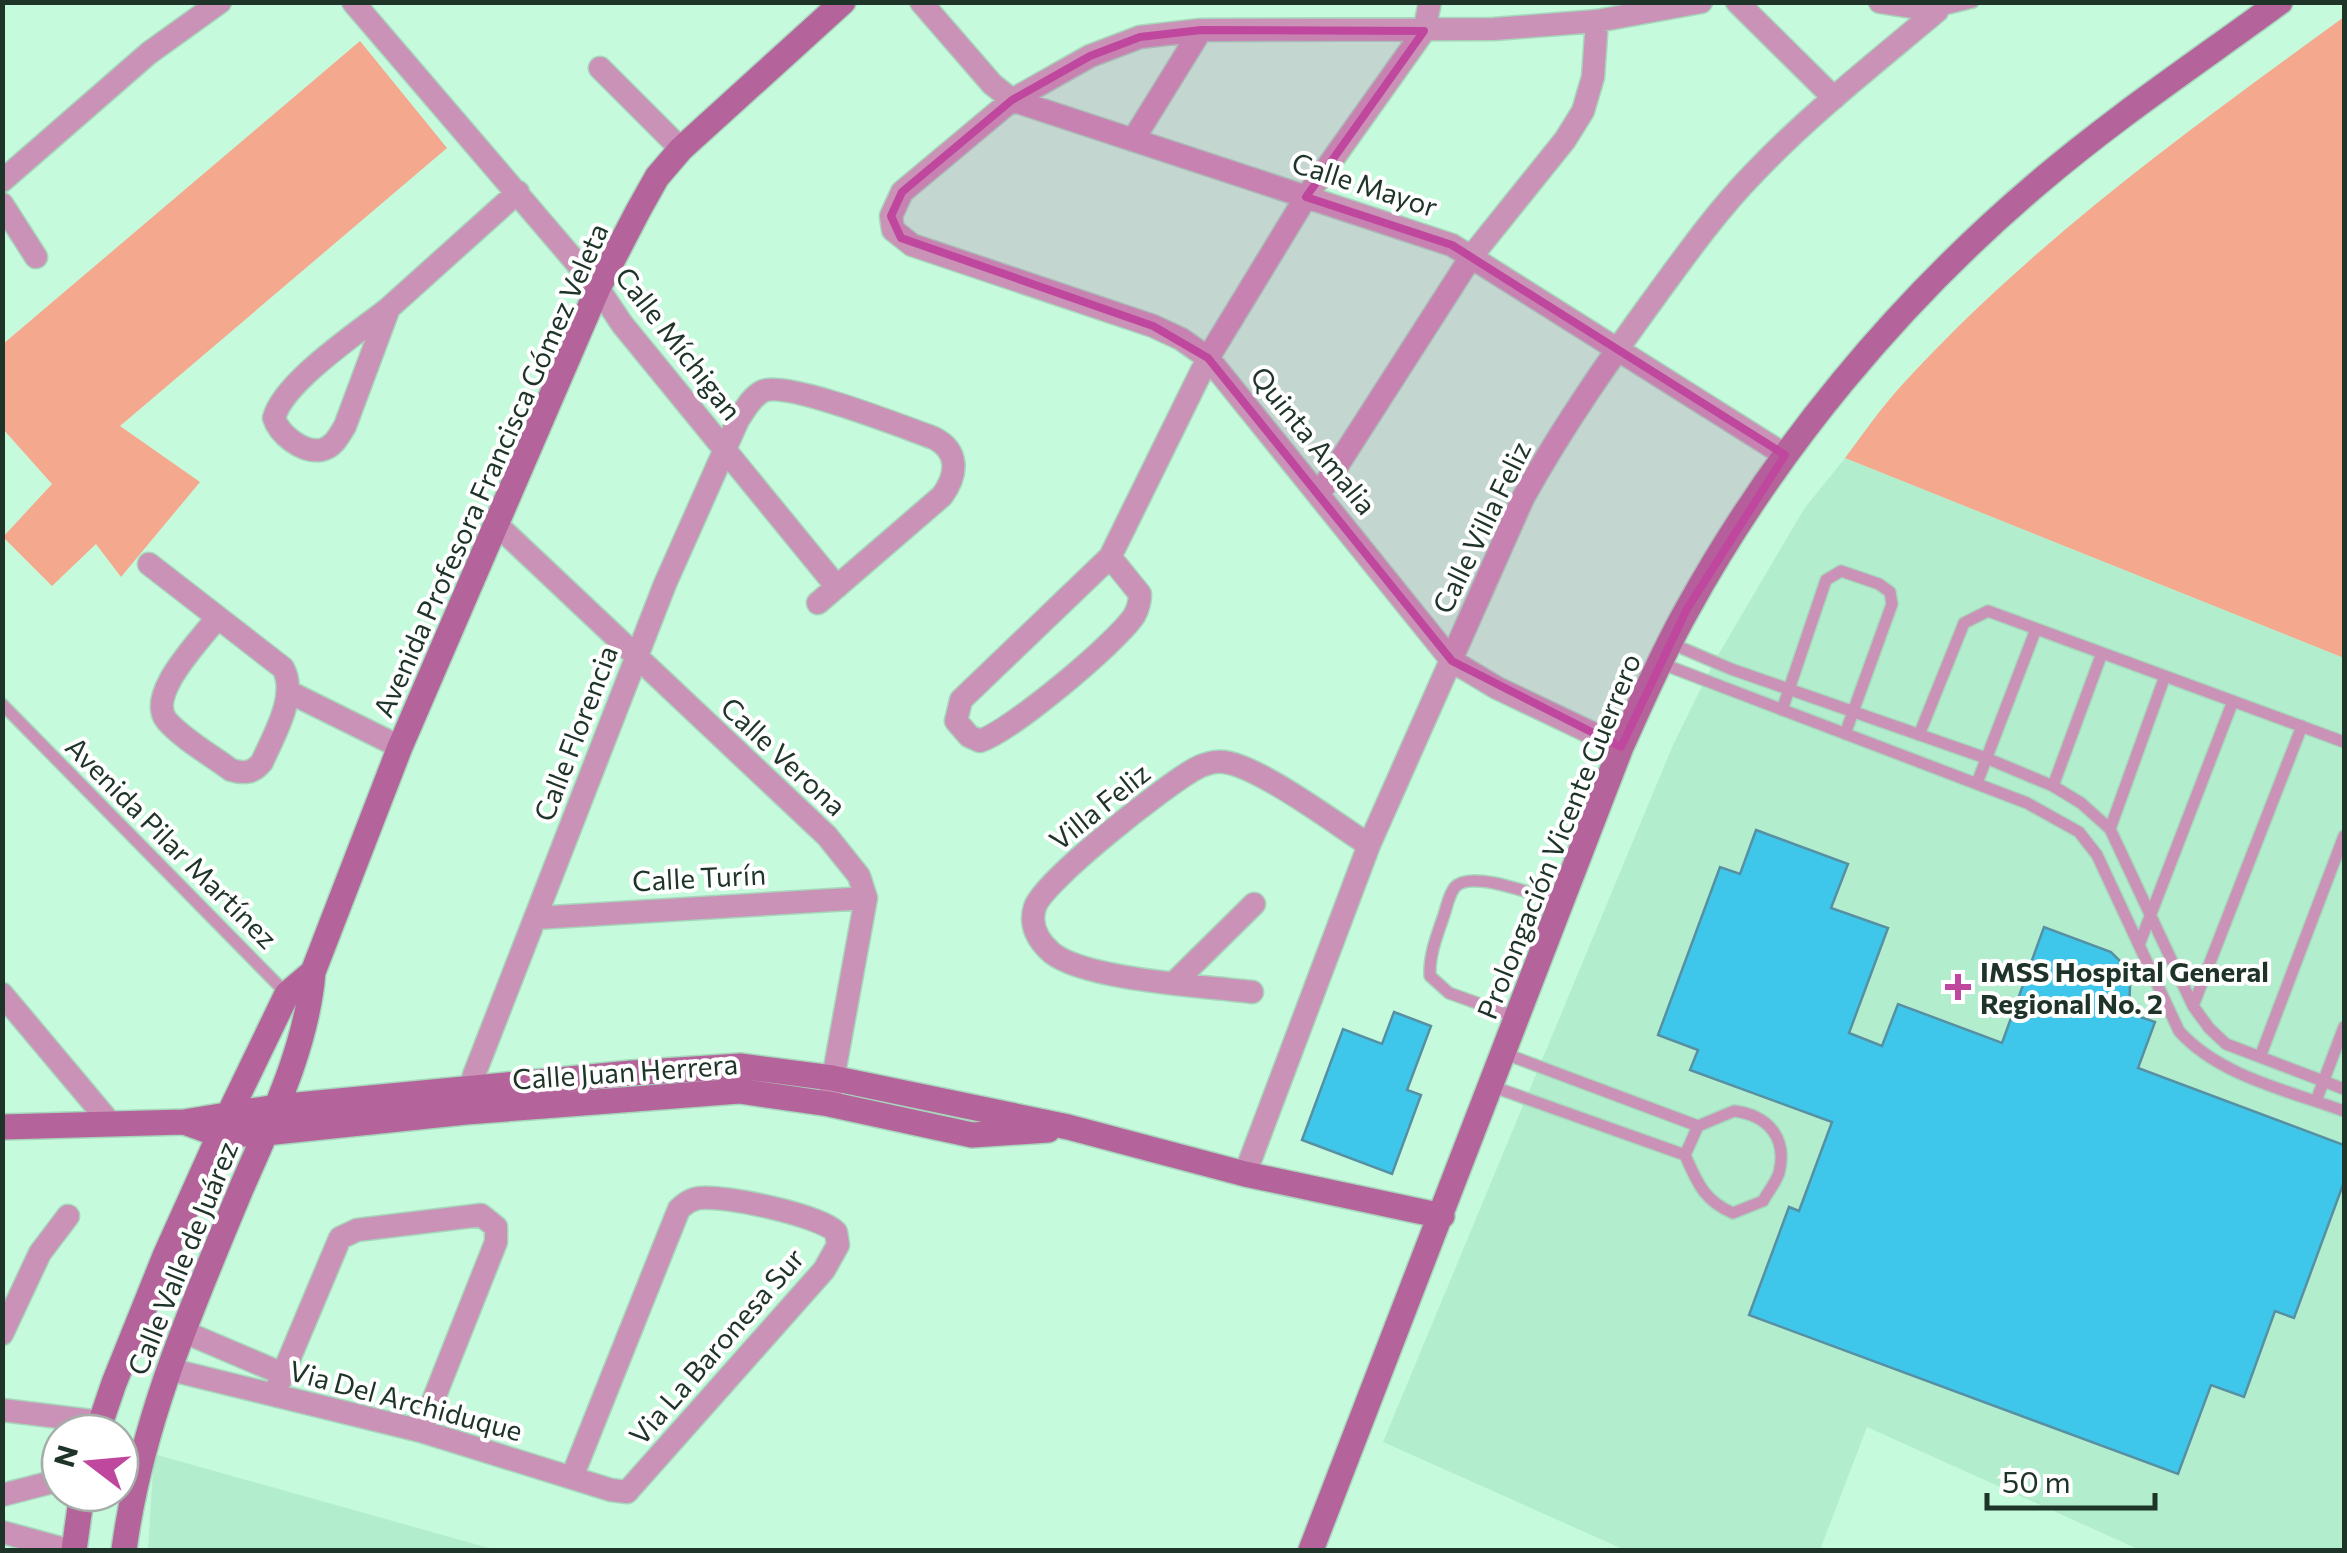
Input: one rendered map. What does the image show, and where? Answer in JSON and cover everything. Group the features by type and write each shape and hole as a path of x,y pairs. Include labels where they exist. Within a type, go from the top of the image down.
{"street":[{"path":"2,182 149,53 220,2"},
{"name":"Calle Míchigan","path":"353,2 598,288 622,324 837,587"},
{"name":"Calle Mayor","path":"921,2 992,84 1012,100 1434,237 1785,455"},
{"path":"1110,558 1140,594 1140,605 1130,620 1052,692 993,735 980,741 968,736 956,721 961,700 1110,558 1208,358 1306,197 1424,31 1430,2"},
{"path":"1012,100 1090,56 1140,37 1200,30 1424,31 1598,22 1701,2"},
{"path":"1737,2 1834,98"},
{"path":"1880,2 1943,10"},
{"name":"Prolongación Vicente Guerrero","path":"1311,1550 1621,747 1665,653 1722,551 1785,455 1900,317 1994,221 2078,150 2280,2"},
{"name":"Avenida Profesora Francisca Gómez Veleta","path":"276,1107 310,1010 313,972 400,746 598,288 658,177 681,148 841,3"},
{"name":"Calle Villa Feliz","path":"1245,1174 1369,845 1523,498 1548,454 1617,349 1698,239 1752,174 1834,98 1943,10"},
{"path":"1319,494 1470,257 1565,140 1583,110 1594,77 1598,22"},
{"path":"1132,140 1200,30"},
{"path":"600,68 681,148"},
{"name":"Quinta Amalia","path":"1012,100 902,192 891,216 893,230 912,245 1152,326 1181,339 1208,358 1452,661 1497,688 1621,747"},
{"path":"389,308 339,437 320,451 283,435 274,418 283,396 389,308 518,192"},
{"path":"2,204 36,257"},
{"name":"Calle Míchigan","path":"766,390 793,391 859,412 934,438 951,449 953,478 942,496 818,603"},
{"name":"Calle Florencia","path":"468,1100 665,584 748,404 766,390"},
{"name":"Calle Verona","path":"496,523 827,836 860,876 866,898"},
{"path":"149,564 282,668 289,678 289,692 262,762 255,770 243,774 231,770 166,720 160,707 162,694 216,619"},
{"path":"289,692 400,746"},
{"name":"Villa Feliz","path":"1252,992 1088,969 1068,962 1043,944 1032,926 1034,909 1048,886 1191,771 1220,761 1232,763 1278,787 1369,845"},
{"path":"830,1104 866,898"},
{"name":"Calle Turín","path":"536,918 866,898"},
{"path":"1175,982 1254,904"},
{"name":"Avenida Profesora Francisca Gómez Veleta","path":"224,1125 286,994 313,972"},
{"path":"2,994 112,1125"},
{"name":"Calle Juan Herrera","path":"2,1126 184,1122 265,1133 712,1067 767,1068 1068,1127 1245,1174 1442,1216"},
{"name":"Calle Juan Herrera","path":"224,1125 276,1107 713,1092 766,1094 830,1104 972,1136 1068,1127"},
{"name":"Calle Valle de Juárez","path":"124,1550 141,1455 168,1369 276,1107"},
{"name":"Calle Valle de Juárez","path":"103,1413 224,1125"},
{"path":"198,1182 237,1200"},
{"name":"Via La Baronesa Sur","path":"572,1477 674,1218 688,1201 712,1198 803,1215 829,1224 836,1232 838,1244 824,1270 627,1492"},
{"path":"2,1334 40,1253 68,1216"},
{"path":"279,1385 340,1238 357,1230 474,1216 492,1221 496,1242 420,1431"},
{"name":"Via Del Archiduque","path":"182,1331 279,1385"},
{"name":"Via Del Archiduque","path":"168,1369 279,1385 627,1492"},
{"path":"2,1410 40,1417"},
{"path":"2,1495 40,1485"},
{"path":"2,1532 71,1550 78,1513"}],"lane":[{"path":"1943,10 1973,2"},
{"path":"1782,710 1826,580 1841,571 1860,577 1890,592 1892,604 1845,734"},
{"path":"1919,735 1964,623 1988,611 2344,742"},
{"path":"1977,783 2036,629"},
{"path":"2052,786 2102,652"},
{"path":"1665,653 1788,689 1986,758 2081,803 2110,829 2193,1006 2209,1028 2226,1044 2344,1089"},
{"path":"1665,653 1782,710 1977,783 2058,818 2079,832 2098,854 2179,1032 2198,1053 2344,1112"},
{"path":"2110,829 2164,676"},
{"path":"2139,944 2233,701"},
{"name":"Avenida Pilar Martínez","path":"2,704 286,994 310,1010"},
{"path":"2193,1006 2302,726"},
{"path":"2260,1057 2344,836"},
{"path":"1516,1017 1449,992 1430,976 1434,943 1450,896 1457,885 1467,880 1483,880 1559,902"},
{"path":"2316,1101 2344,1027"},
{"path":"1490,1086 1685,1155 1700,1190 1714,1206 1732,1213 1749,1210 1763,1201 1778,1173 1780,1150 1776,1134 1766,1120 1734,1111 1698,1126 1503,1053"},
{"path":"1685,1155 1698,1126"}],"highlighted area":[{"path":"1201,30 1424,31 1306,197 1452,245 1785,455 1687,609 1621,747 1452,661 1208,358 1153,326 901,238 891,216 902,192 1012,100 1090,56 1140,37"}],"shaded area":[{"path":"2344,17 2344,658 1845,458 1901,386 2057,236"},
{"path":"360,41 447,148 120,426 200,482 121,577 96,544 52,586 3,537 52,484 3,429 3,344"},
{"name":"IMSS Hospital General Regional No. 2","path":"1845,458 2344,658 2344,1550 2140,1550 1867,1427 1820,1550 1625,1550 1383,1442 1673,745 1714,662 1804,509"},
{"path":"154,1454 496,1550 148,1550"}],"building":[{"path":"1756,830 1848,864 1831,908 1888,928 1849,1033 1882,1046 1898,1004 2002,1043 2044,927 2111,952 2124,965 2130,985 2129,1013 2155,1022 2138,1068 2344,1145 2344,1182 2294,1318 2275,1311 2244,1397 2211,1385 2178,1474 1749,1315 1789,1207 1799,1211 1832,1122 1690,1070 1698,1050 1658,1035 1720,867 1740,874"},
{"path":"1394,1012 1431,1026 1407,1090 1421,1095 1392,1174 1302,1140 1343,1029 1382,1044"}],"place":[{"name":"IMSS Hospital General Regional No. 2","path":"1958,987"}]}
